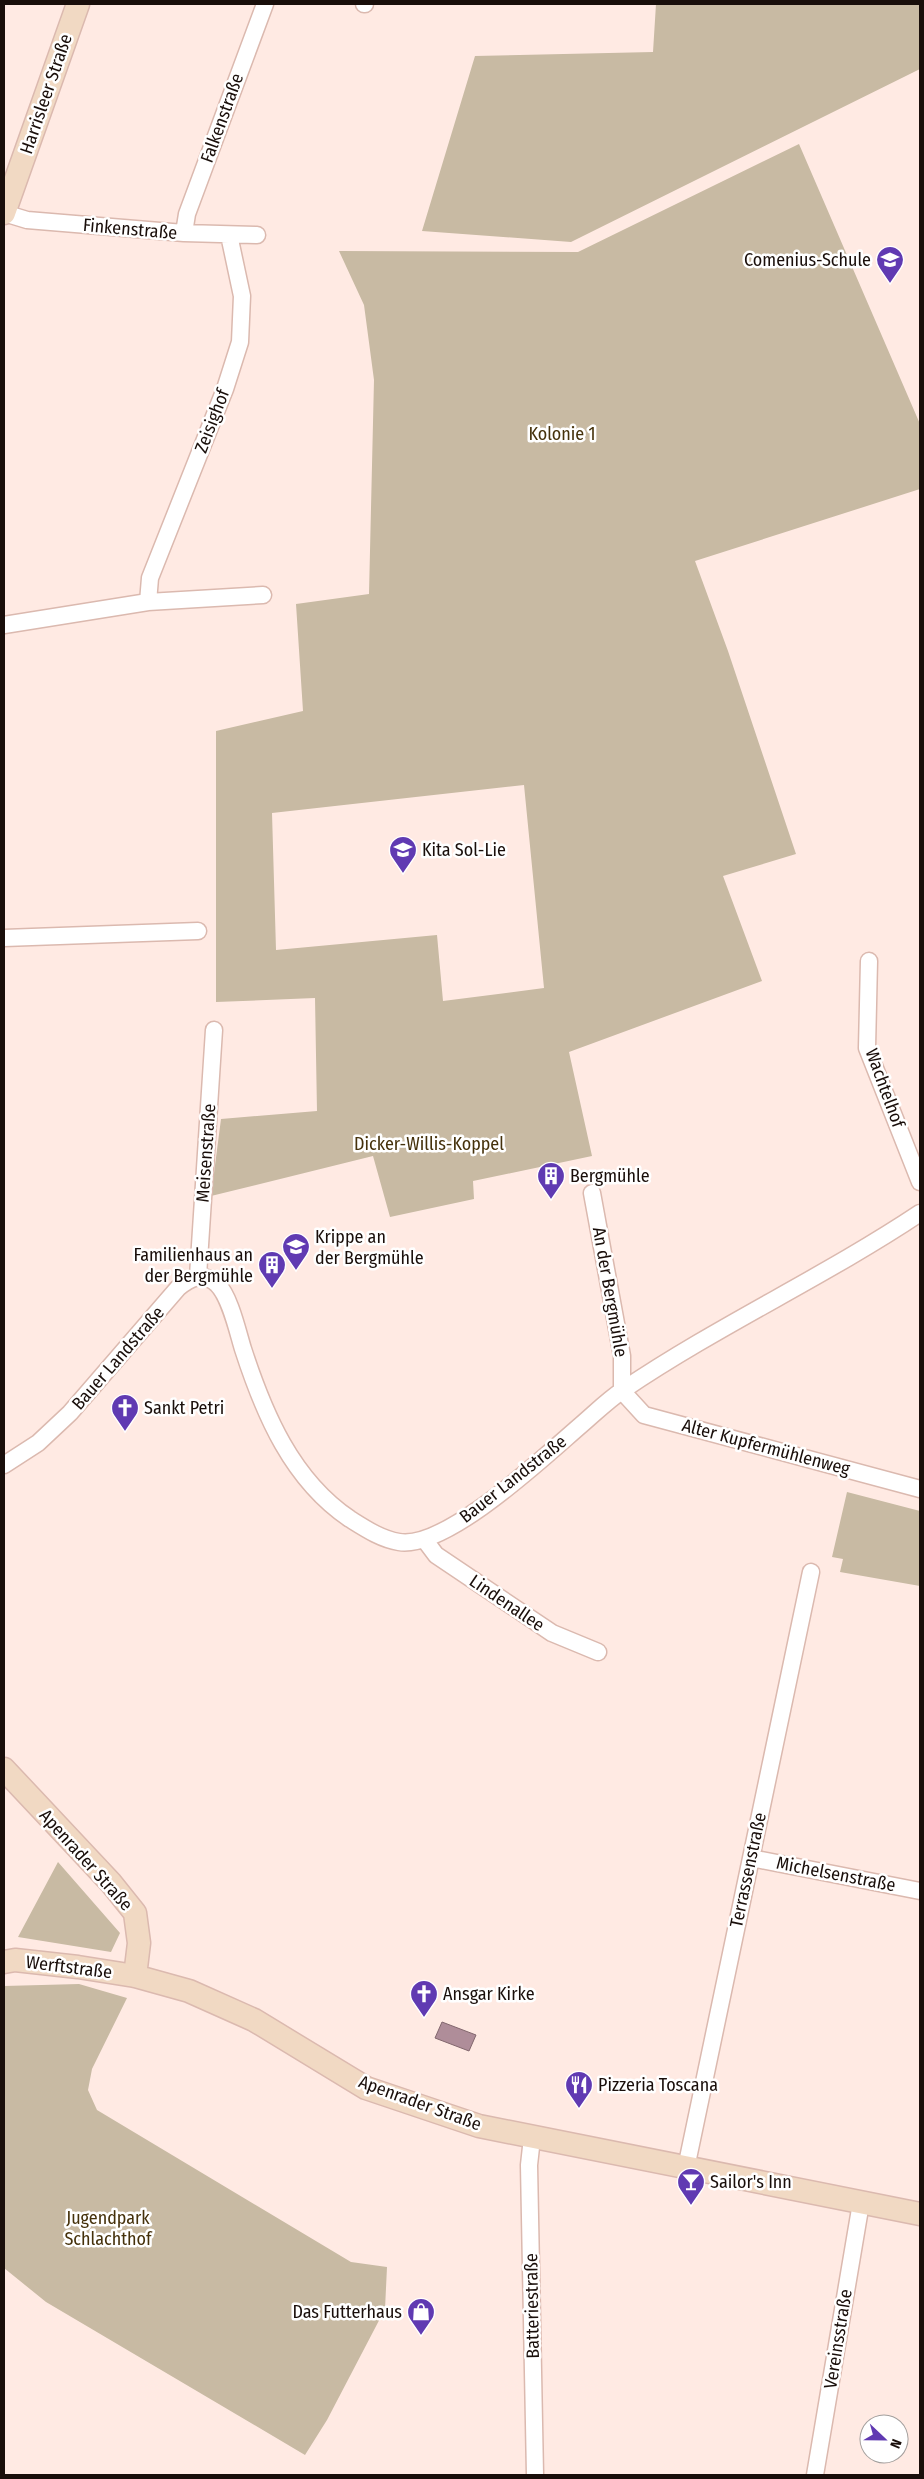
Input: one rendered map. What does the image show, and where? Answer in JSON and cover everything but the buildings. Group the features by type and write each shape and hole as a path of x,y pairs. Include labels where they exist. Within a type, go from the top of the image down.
{"main road":[{"name":"Harrisleer Straße","path":"4,213 78,4"},
{"name":"Apenrader Straße","path":"4,1769 115,1888 135,1913 139,1943 135,1976 189,1991 254,2020 366,2088 480,2126 532,2138 920,2214"},
{"name":"Werftstraße","path":"4,1962 15,1960 78,1966 135,1976"}],"street":[{"name":"Falkenstraße","path":"184,233 187,214 265,4"},
{"name":"Finkenstraße","path":"4,213 27,220 184,233 257,235"},
{"name":"Zeisighof","path":"148,602 150,578 225,389 240,342 242,296 229,235"},
{"path":"4,625 148,602 263,595"},
{"path":"4,938 198,931"},
{"name":"Wachtelhof","path":"869,961 868,1048 920,1182"},
{"name":"Meisenstraße","path":"198,1276 214,1030"},
{"name":"An der Bergmühle","path":"592,1193 622,1356 622,1391"},
{"name":"Bauer Landstraße","path":"4,1465 38,1443 70,1414 178,1288 188,1280 198,1276 207,1277 220,1286 228,1304 256,1389 281,1440 305,1480 334,1508 383,1538 403,1543 424,1539 477,1511 622,1391 751,1312 920,1213"},
{"name":"Alter Kupfermühlenweg","path":"622,1391 644,1415 920,1489"},
{"name":"Lindenallee","path":"424,1539 436,1556 552,1632 598,1652"},
{"name":"Terrassenstraße","path":"686,2168 811,1572"},
{"name":"Michelsenstraße","path":"751,1858 920,1891"},
{"name":"Batteriestraße","path":"532,2138 529,2165 535,2475"},
{"name":"Vereinsstraße","path":"815,2475 861,2203"}],"green space":[{"path":"656,4 920,4 920,69 571,242 422,231 475,56 653,52"},
{"path":"799,144 920,424 920,489 695,561 728,651 796,854 723,876 762,981 569,1052 592,1156 473,1181 474,1199 390,1217 373,1156 211,1196 221,1119 317,1111 315,998 216,1002 216,731 303,711 296,604 369,594 374,380 364,305 339,251 578,252","holes":["524,785 544,988 443,1001 437,935 276,950 272,813"]},
{"path":"847,1492 920,1511 920,1586 840,1572 843,1559 832,1557"},
{"path":"58,1862 120,1933 111,1952 18,1937"},
{"name":"Jugendpark Schlachthof","path":"79,1984 127,1998 92,2069 88,2090 97,2110 351,2262 387,2267 385,2309 327,2420 305,2455 46,2302 4,2268 4,1986"}],"shaded area":[{"path":"442,2022 476,2035 469,2051 435,2038"}],"place":[{"name":"Comenius-Schule","path":"890,284"},
{"name":"Kita Sol-Lie","path":"403,874"},
{"name":"Bergmühle","path":"551,1200"},
{"name":"Krippe an der Bergmühle","path":"296,1271"},
{"name":"Familienhaus an der Bergmühle","path":"272,1289"},
{"name":"Sankt Petri","path":"125,1432"},
{"name":"Ansgar Kirke","path":"424,2018"},
{"name":"Pizzeria Toscana","path":"579,2109"},
{"name":"Sailor's Inn","path":"691,2206"},
{"name":"Das Futterhaus","path":"421,2336"}],"park label":[{"name":"Kolonie 1","path":"562,434"},
{"name":"Dicker-Willis-Koppel","path":"429,1144"}]}
